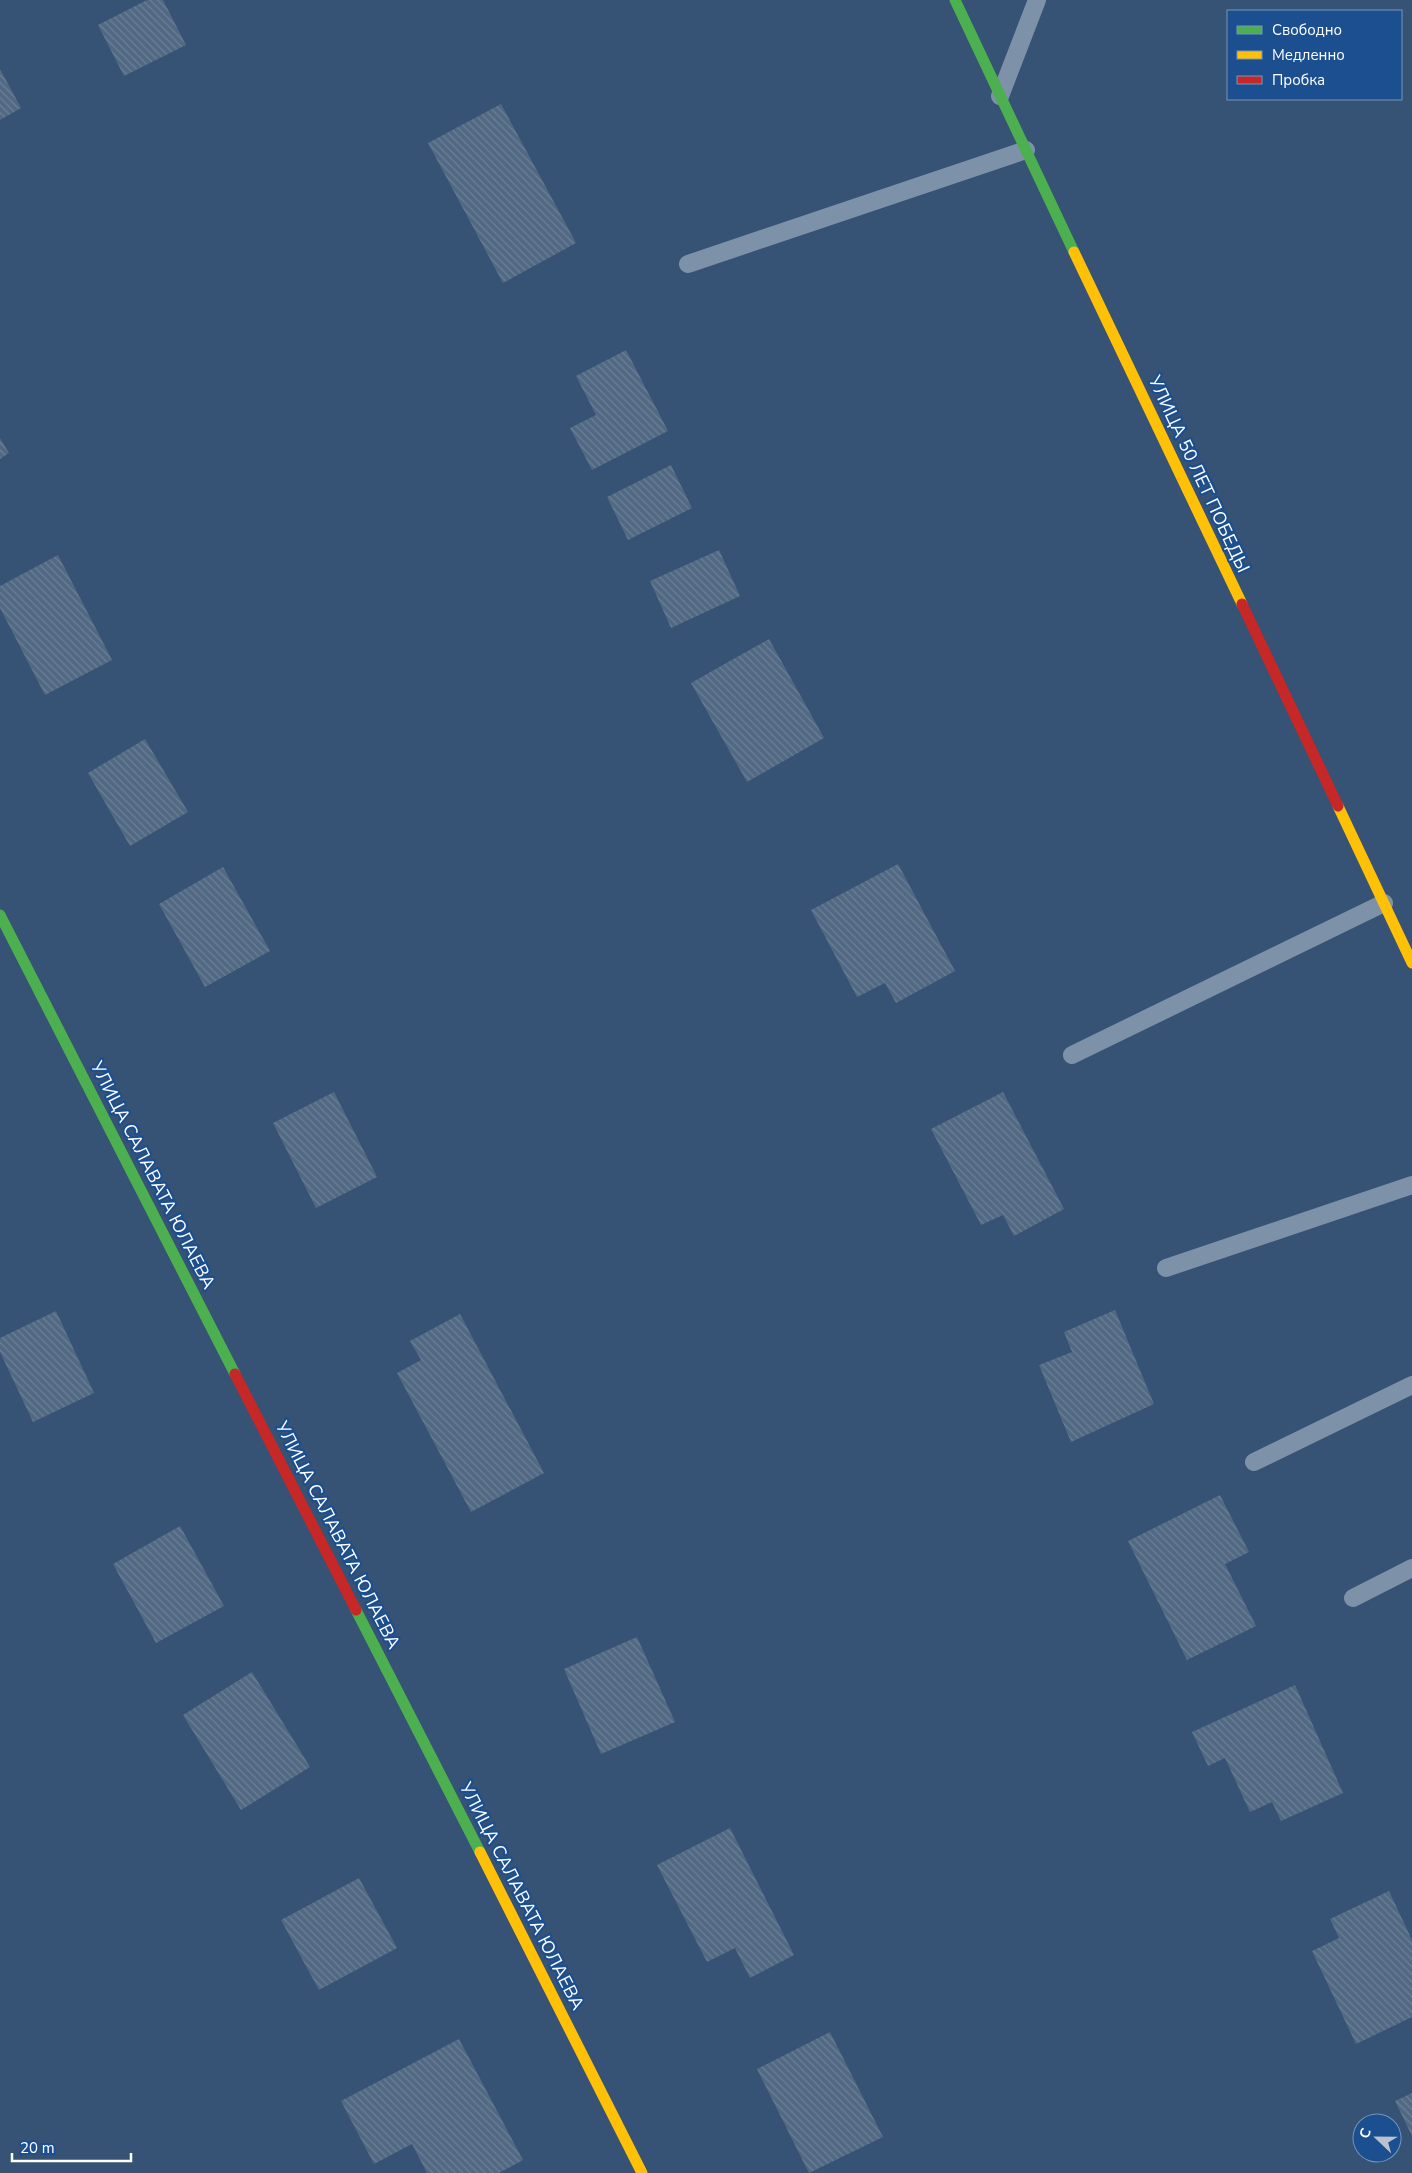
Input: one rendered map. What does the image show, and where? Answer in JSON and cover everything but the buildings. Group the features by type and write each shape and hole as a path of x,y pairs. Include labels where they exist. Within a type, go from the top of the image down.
{"street":[{"name":"УЛИЦА 50 ЛЕТ ПОБЕДЫ","path":"955,0 1412,963"},
{"name":"УЛИЦА САЛАВАТА ЮЛАЕВА","path":"0,915 430,1753 642,2173"}],"lane":[{"path":"1000,96 1037,0"},
{"path":"688,264 1026,150"},
{"path":"1072,1055 1384,903"},
{"path":"1166,1268 1412,1185"},
{"path":"1254,1462 1412,1385"},
{"path":"1353,1598 1412,1568"}],"traffic: fast":[{"path":"955,0 1074,252"},
{"path":"0,915 235,1374"},
{"path":"356,1610 480,1852"}],"traffic: slow":[{"path":"1074,252 1242,604"},
{"path":"1338,806 1412,963"},
{"path":"480,1852 642,2173"}],"traffic: jam":[{"path":"1242,604 1338,806"},
{"path":"235,1374 356,1610"}]}
